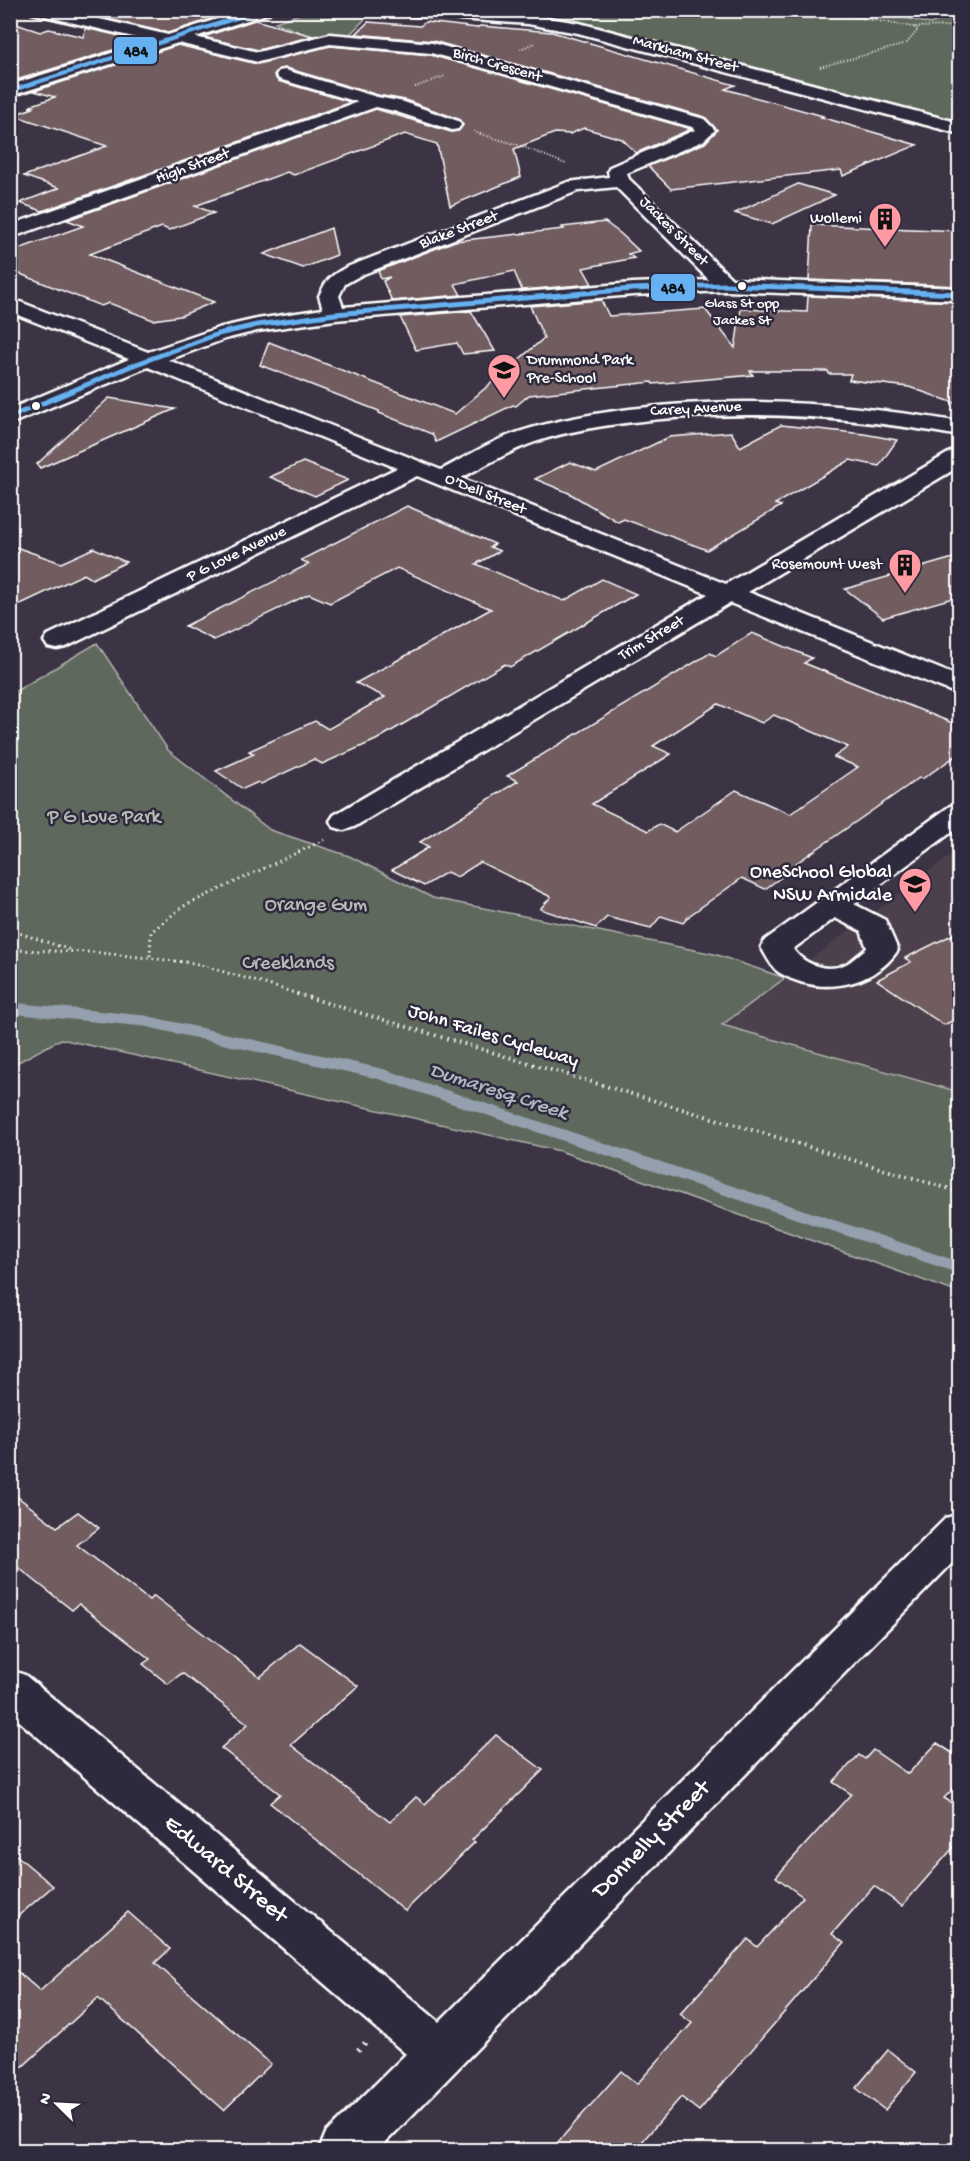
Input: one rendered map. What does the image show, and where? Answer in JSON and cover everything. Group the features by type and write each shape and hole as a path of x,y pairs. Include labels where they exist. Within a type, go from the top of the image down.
{"street":[{"path":"38,10 174,39"},
{"path":"10,91 263,10"},
{"name":"Markham Street","path":"405,10 519,18 579,28 960,129"},
{"name":"Birch Crescent","path":"174,39 258,57 330,39 432,48 698,123 706,130 617,171 620,181"},
{"path":"285,75 375,102 398,106 452,125"},
{"name":"High Street","path":"10,232 375,102"},
{"name":"Blake Street","path":"335,314 329,296 337,280 354,271 574,186 620,181"},
{"name":"Jackes Street","path":"620,181 640,198 726,285"},
{"path":"10,417 148,359 218,334 257,325 335,314 633,289 726,285 960,294"},
{"name":"O'Dell Street","path":"10,304 960,687"},
{"name":"Carey Avenue","path":"443,478 515,441 572,424 643,413 716,407 825,408 892,416 960,429"},
{"name":"Trim Street","path":"344,822 960,456"},
{"name":"P G Love Avenue","path":"57,641 416,468"},
{"path":"834,905 874,926 883,950 852,974 819,977 789,966 776,947 960,812"},
{"name":"Donnelly Street","path":"344,2151 960,1529"},
{"name":"Edward Street","path":"10,1687 440,2053"}],"path":[{"path":"812,10 914,27 960,26"},
{"path":"817,68 906,44 918,30 914,27"},
{"path":"940,27 960,30"},
{"path":"408,90 452,74"},
{"path":"452,125 521,146 574,166"},
{"path":"150,956 151,932 182,907 320,843"},
{"path":"10,930 75,951"},
{"name":"John Failes Cycleway","path":"10,950 150,956 194,963 960,1192"}],"shaded area":[{"name":"OneSchool Global NSW Armidale","path":"959,849 959,1092 722,1025"}],"green space":[{"path":"876,10 930,24 959,12 959,122 575,20 498,11"},
{"path":"309,11 368,16 350,34 309,36 275,22"},
{"name":"Creeklands","path":"97,643 168,750 270,830 349,856 433,898 714,954 785,978 722,1025 959,1092 959,1293 560,1151 61,1039 11,1066 11,694"}],"building":[{"path":"87,10 222,10 230,13 168,33 87,14"},
{"path":"255,20 313,36 258,50 203,37"},
{"path":"10,22 40,32 49,29 84,37 85,28 142,41 10,82"},
{"path":"368,22 420,26 426,22 477,28 480,26 552,32 735,85 725,89 917,145 843,176 841,170 671,189 648,166 705,143 717,130 705,117 433,41 356,34"},
{"path":"178,45 257,64 330,46 431,55 691,129 636,153 622,139 584,128 570,134 555,133 514,149 521,177 450,206 437,144 405,134 294,175 287,172 195,206 214,213 169,230 162,227 90,254 214,302 180,316 153,320 109,303 101,306 10,270 10,252 83,226 67,220 376,109 451,132 458,131 463,125 459,119 405,100 378,95 286,68 279,69 274,75 278,81 351,102 42,211 20,203 59,188 24,176 107,146 13,115 55,97 34,91"},
{"path":"798,184 835,195 772,224 735,213"},
{"path":"605,222 639,251 628,254 634,258 583,268 592,284 522,290 514,271 455,284 461,295 392,301 383,281 390,277 381,279 378,271 455,241"},
{"name":"Wollemi","path":"812,225 960,231 960,286 809,280"},
{"path":"331,228 337,255 303,268 264,254"},
{"path":"808,296 960,302 960,405 909,387 849,380 851,374 829,374 828,371 750,371 753,375 653,384 652,382 529,395 516,406 513,405 436,442 432,434 260,365 269,342 455,414 544,338 530,306 601,300 609,316 705,309 735,348 741,309 807,312"},
{"path":"471,311 495,351 463,354 457,343 416,350 400,317"},
{"path":"109,398 175,409 40,468 37,464"},
{"path":"781,425 897,440 879,466 850,460 775,504 781,506 707,550 624,519 618,522 569,493 535,479 570,462 596,472 669,437 731,432 740,447"},
{"path":"303,462 348,480 315,496 270,477"},
{"path":"407,506 495,544 490,547 500,551 476,564 564,601 602,579 636,594 510,667 505,664 376,740 322,764 314,759 261,784 258,782 243,789 216,771 254,754 249,751 315,721 328,729 385,697 356,683 491,609 397,568 330,603 309,594 214,640 185,626 309,564 301,560"},
{"path":"10,545 61,563 94,548 126,562 92,579 84,574 10,609"},
{"name":"Rosemount West","path":"960,556 960,596 883,618 845,589"},
{"path":"752,633 812,658 804,663 960,726 960,753 922,779 919,778 788,869 791,870 765,889 742,878 690,915 683,923 661,916 651,928 607,917 596,928 540,909 551,897 480,862 457,877 447,872 424,886 392,870 429,847 420,842 518,781 507,776 710,653 716,656","holes":["718,704 762,723 774,715 848,747 834,757 858,767 790,814 736,790 675,832 659,824 648,831 592,804 671,754 653,746"]},
{"path":"960,931 960,1017 944,1025 877,980 911,962 905,958"},
{"path":"10,1491 57,1527 78,1512 99,1528 77,1545 149,1600 154,1596 260,1677 300,1643 358,1686 291,1745 390,1822 416,1797 425,1804 496,1735 543,1770 405,1911 270,1803 280,1794 221,1748 248,1724 182,1673 168,1684 143,1664 150,1659 79,1604 72,1610 10,1561"},
{"path":"937,1743 960,1758 960,1782 944,1798 960,1808 960,1840 902,1906 874,1886 832,1934 844,1943 699,2111 681,2097 634,2151 550,2151 621,2071 637,2084 692,2023 680,2014 748,1939 757,1947 803,1897 776,1877 851,1794 833,1782 859,1755 865,1759 873,1750 908,1774"},
{"path":"10,1850 53,1886 10,1923"},
{"path":"128,1912 170,1949 155,1963 271,2064 224,2110 98,1998 10,2078 10,1965 40,1991"},
{"path":"888,2050 916,2072 885,2110 856,2088"}],"waterway":[{"name":"Dumaresq Creek","path":"10,1008 145,1021 381,1074 960,1268"}],"transit line":[{"name":"484","path":"10,91 261,10"},
{"name":"484","path":"10,417 131,366 218,334 257,325 335,314 633,289 726,285 960,294"}],"place":[{"name":"Wollemi","path":"885,248"},
{"name":"Glass St opp Jackes St","path":"742,286"},
{"name":"Drummond Park Pre-School","path":"504,399"},
{"name":"Rosemount West","path":"905,594"},
{"name":"OneSchool Global NSW Armidale","path":"915,913"}],"park label":[{"name":"P G Love Park","path":"104,818"},
{"name":"Orange Gum","path":"316,906"}]}
